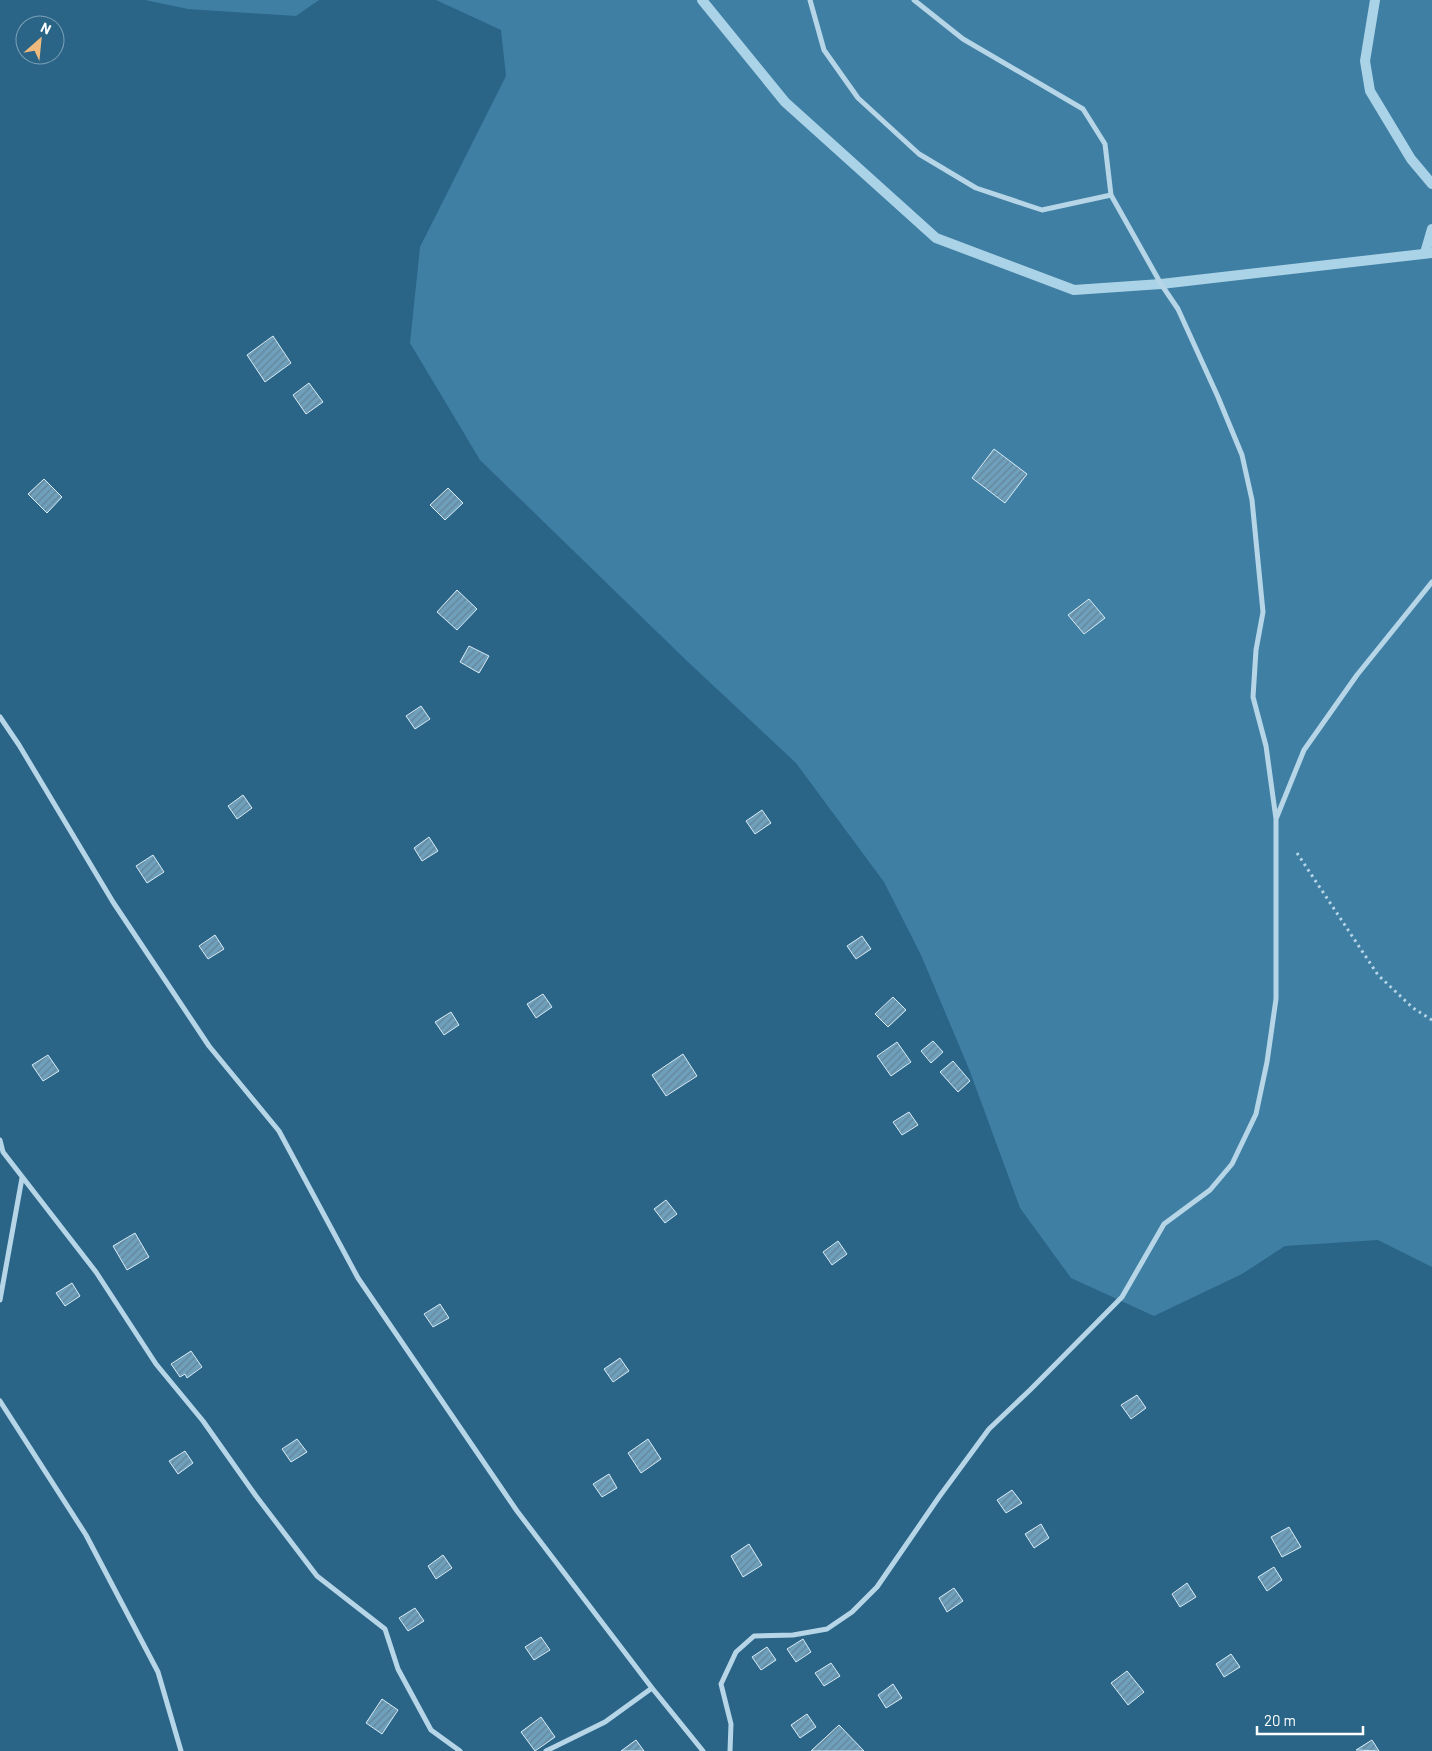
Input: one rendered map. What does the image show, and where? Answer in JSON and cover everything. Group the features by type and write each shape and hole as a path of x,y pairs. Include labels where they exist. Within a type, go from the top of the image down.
{"street":[{"path":"810,0 824,50 858,98 919,154 976,188 1042,210 1111,195"},
{"path":"730,1751 731,1724 721,1684 736,1652 754,1636 793,1635 827,1629 852,1612 878,1587 939,1497 990,1429 1122,1297 1164,1224 1210,1190 1232,1164 1256,1114 1267,1062 1276,998 1276,819 1266,746 1253,697 1256,650 1263,612 1252,500 1242,455 1178,309 1161,284 1111,195 1105,144 1083,109 963,39 914,0"},
{"path":"1276,819 1304,750 1357,675 1432,582"},
{"path":"0,717 19,745 113,902 209,1046 279,1131 358,1278 517,1511 652,1688 703,1751"},
{"path":"0,1140 3,1152 96,1272 156,1364 202,1421 317,1576 385,1629 398,1669 430,1730 460,1751"},
{"path":"0,1300 22,1178"},
{"path":"0,1402 86,1535 158,1672 181,1751"},
{"path":"546,1751 605,1722 652,1688"}],"path":[{"path":"1296,852 1378,975 1413,1008 1432,1020"}],"shaded area":[{"path":"145,0 319,0 296,16 188,9"},
{"path":"436,0 1432,0 1432,1267 1378,1240 1285,1246 1242,1274 1154,1316 1071,1278 1020,1208 969,1069 921,955 884,882 796,763 688,662 480,460 410,343 420,247 506,76 501,30"}],"building":[{"path":"273,336 291,363 265,382 247,355"},
{"path":"309,383 323,402 306,414 293,395"},
{"path":"994,449 1027,474 1005,503 972,478"},
{"path":"44,479 62,497 47,513 28,494"},
{"path":"448,488 463,503 445,520 430,505"},
{"path":"457,590 477,609 457,630 437,612"},
{"path":"1089,599 1105,618 1084,634 1068,615"},
{"path":"469,646 489,656 479,673 460,662"},
{"path":"421,706 430,719 415,729 406,716"},
{"path":"243,795 252,808 237,819 228,806"},
{"path":"762,810 771,823 755,834 746,821"},
{"path":"429,837 438,851 422,861 414,848"},
{"path":"153,855 164,872 147,883 136,866"},
{"path":"215,935 224,949 208,959 199,946"},
{"path":"862,936 871,949 856,959 847,946"},
{"path":"543,994 552,1007 536,1018 527,1004"},
{"path":"893,997 906,1010 888,1027 875,1014"},
{"path":"451,1012 459,1025 444,1035 435,1022"},
{"path":"933,1041 943,1052 931,1063 921,1051"},
{"path":"897,1042 911,1062 891,1076 877,1056"},
{"path":"683,1054 697,1076 666,1096 652,1075"},
{"path":"48,1055 59,1071 43,1081 32,1065"},
{"path":"953,1061 970,1081 958,1092 940,1072"},
{"path":"909,1112 918,1125 902,1135 893,1122"},
{"path":"666,1200 677,1214 665,1223 654,1209"},
{"path":"135,1233 149,1257 127,1270 113,1246"},
{"path":"838,1241 847,1254 832,1265 823,1252"},
{"path":"72,1283 80,1296 65,1306 56,1293"},
{"path":"440,1304 449,1318 433,1327 424,1314"},
{"path":"191,1351 202,1367 187,1378 185,1374 180,1377 171,1364"},
{"path":"620,1358 629,1371 613,1382 604,1369"},
{"path":"1137,1395 1146,1408 1131,1419 1121,1405"},
{"path":"297,1439 307,1452 291,1462 282,1449"},
{"path":"648,1439 661,1459 641,1473 628,1453"},
{"path":"185,1451 193,1463 178,1474 169,1461"},
{"path":"609,1474 617,1488 602,1497 593,1484"},
{"path":"1012,1490 1022,1503 1006,1513 997,1500"},
{"path":"1041,1524 1049,1538 1034,1548 1025,1534"},
{"path":"1289,1527 1301,1547 1282,1557 1271,1537"},
{"path":"749,1544 762,1565 743,1577 731,1556"},
{"path":"443,1555 452,1568 436,1579 428,1566"},
{"path":"1274,1567 1282,1580 1267,1591 1258,1577"},
{"path":"1187,1583 1196,1597 1180,1607 1172,1594"},
{"path":"954,1588 963,1601 947,1612 939,1598"},
{"path":"415,1608 424,1621 408,1631 399,1618"},
{"path":"541,1637 550,1650 534,1660 525,1647"},
{"path":"803,1639 811,1652 796,1662 787,1649"},
{"path":"767,1647 776,1660 761,1670 752,1657"},
{"path":"1231,1654 1240,1667 1224,1677 1216,1664"},
{"path":"831,1663 840,1676 824,1686 815,1673"},
{"path":"1127,1671 1144,1692 1128,1705 1111,1683"},
{"path":"893,1684 902,1698 886,1708 878,1695"},
{"path":"382,1699 398,1710 382,1734 366,1723"},
{"path":"807,1714 816,1727 800,1738 791,1725"},
{"path":"541,1717 555,1737 535,1751 521,1732"},
{"path":"839,1725 864,1751 811,1751"},
{"path":"636,1740 644,1751 621,1751"},
{"path":"1372,1740 1379,1751 1356,1750"}],"waterway":[{"path":"702,0 785,102 936,238 1074,290 1161,284 1432,253"},
{"path":"1375,0 1365,61 1370,91 1411,159 1432,184"},
{"path":"1425,253 1432,229"}]}
